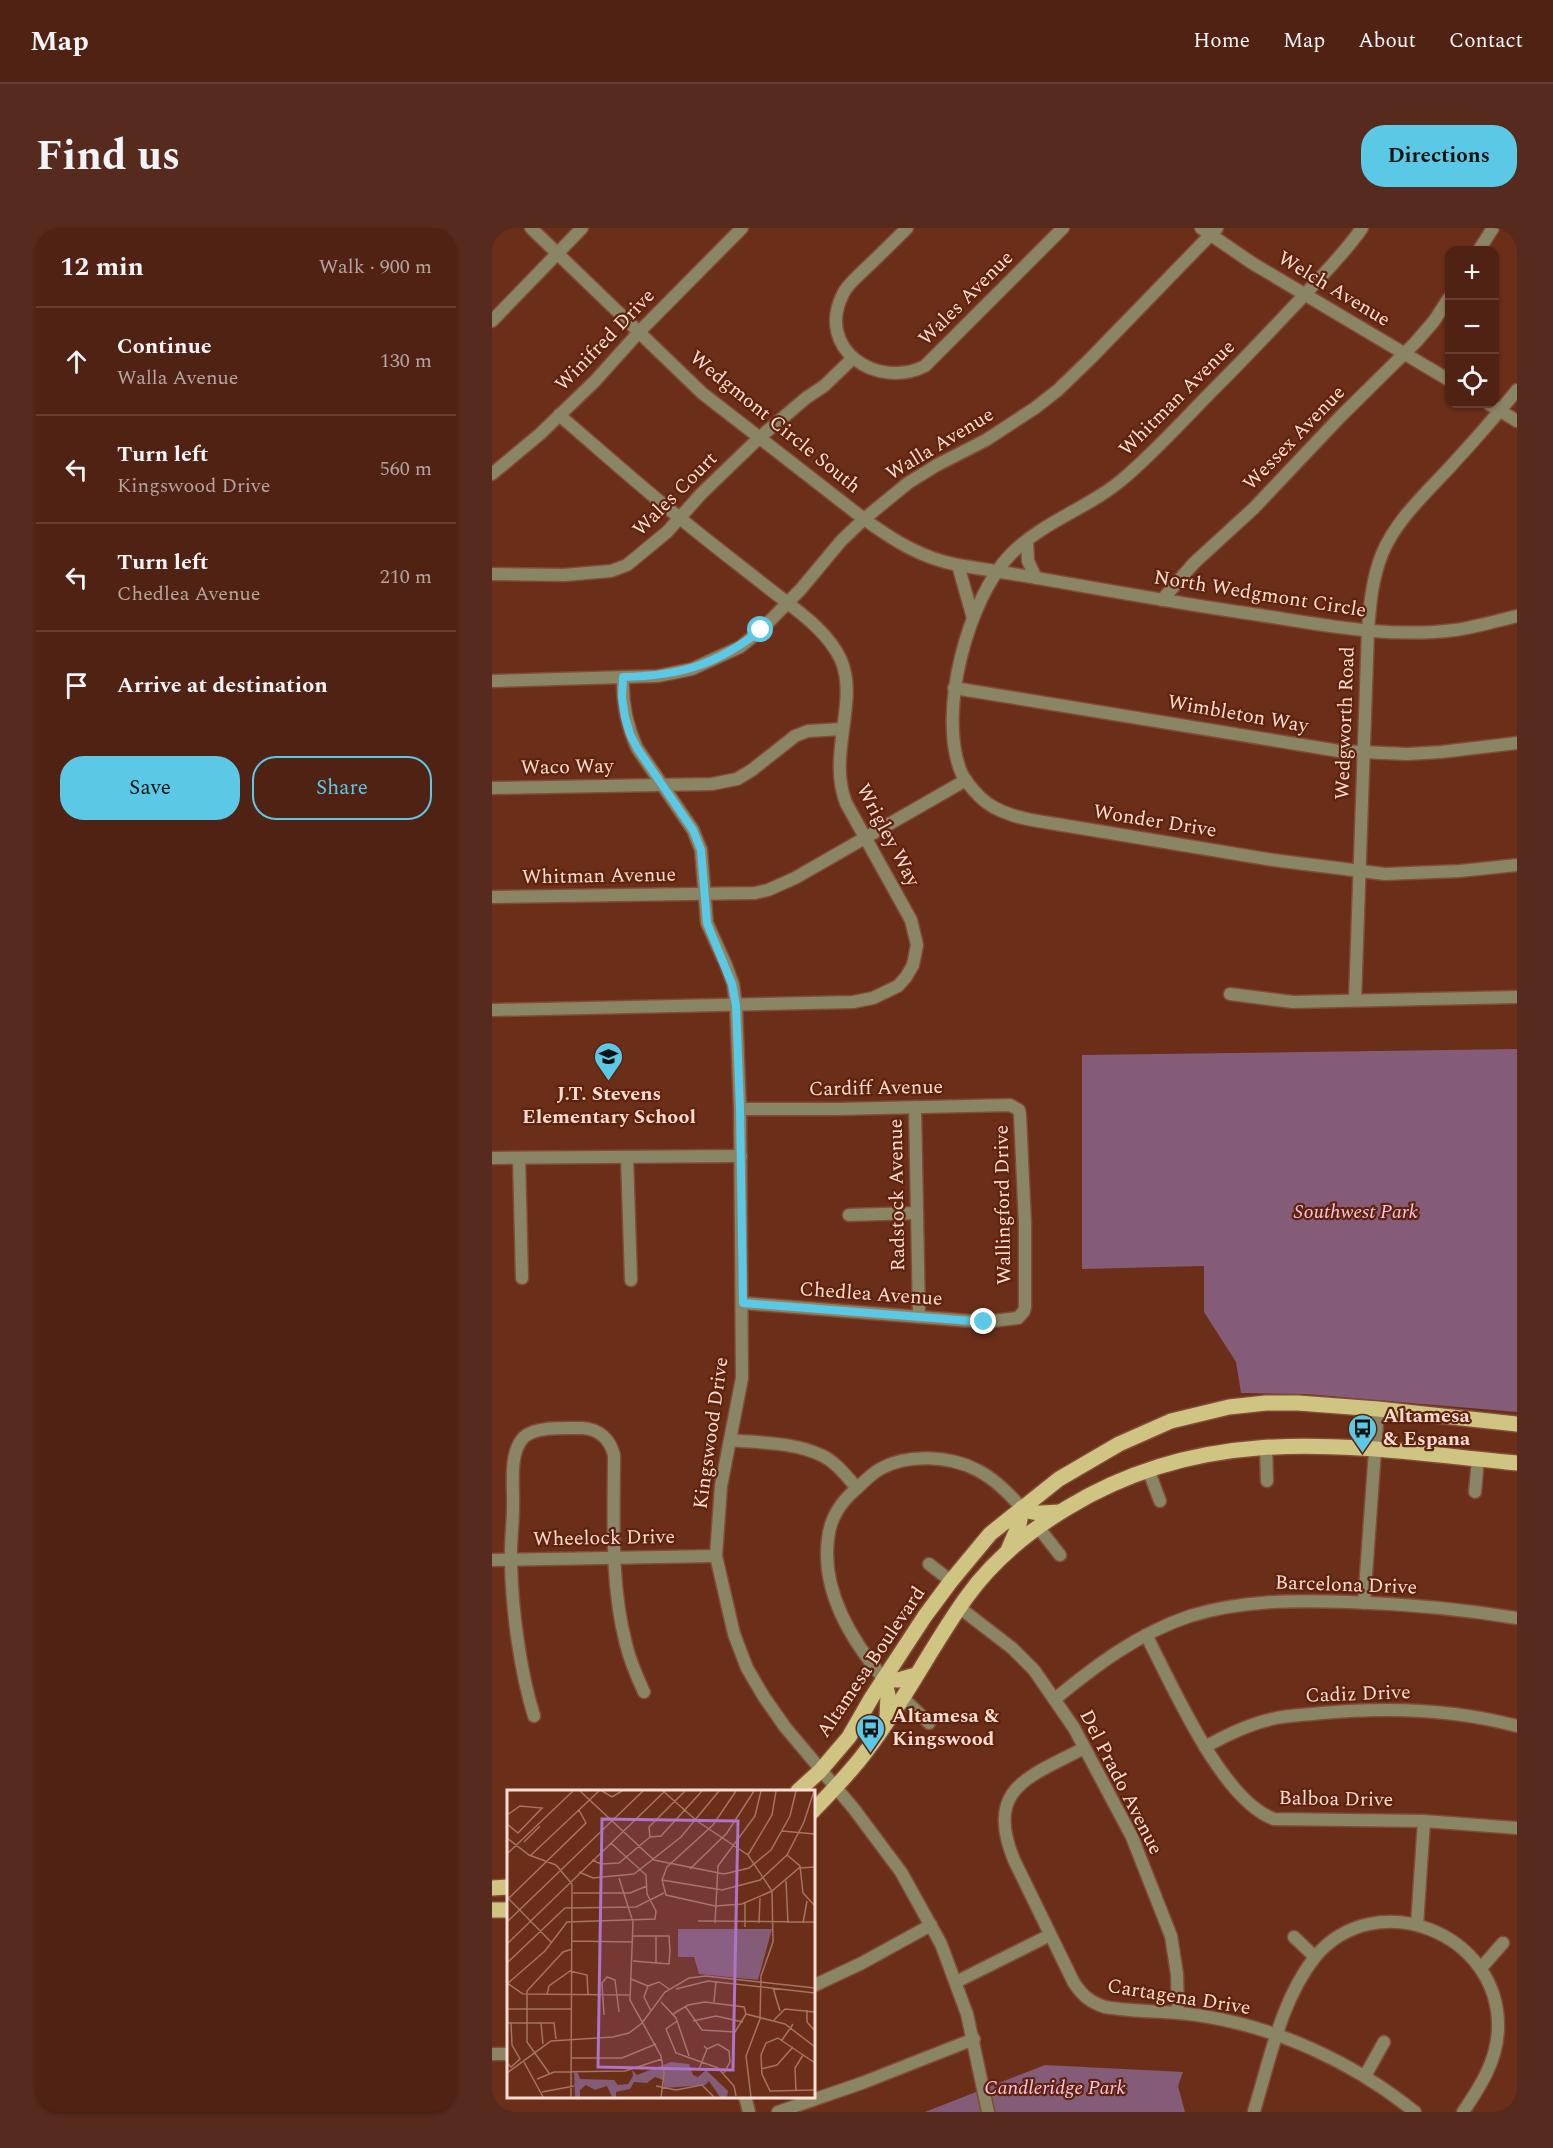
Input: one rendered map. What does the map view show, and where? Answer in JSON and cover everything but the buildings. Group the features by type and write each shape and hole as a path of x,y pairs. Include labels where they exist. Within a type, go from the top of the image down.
{"main road":[{"name":"Altamesa Boulevard","path":"799,1790 820,1771 849,1737 930,1610 990,1534 1059,1479 1098,1456 1148,1431 1182,1418 1228,1407 1266,1403 1378,1409 1517,1424"},
{"path":"814,1810 868,1749 960,1608 992,1568 1038,1527 1103,1487 1148,1469 1191,1457 1266,1446 1310,1445 1374,1449 1517,1463"},
{"path":"1006,1554 1018,1525 1022,1508 1028,1512 1043,1514 1061,1512"},
{"path":"960,1608 954,1601 953,1595 954,1585 962,1569"},
{"path":"930,1610 948,1605 960,1608"},
{"path":"887,1721 888,1695 884,1679 898,1680 916,1675"},
{"path":"492,1888 507,1887"}],"street":[{"name":"Wedgmont Circle South","path":"531,228 702,393 864,519 891,538 920,554 958,565 998,571"},
{"path":"492,321 582,228"},
{"name":"Winifred Drive","path":"492,474 540,434 595,381 742,228"},
{"path":"852,359 838,336 836,311 842,294 907,228"},
{"name":"Wales Avenue","path":"852,359 888,374 916,371 926,366 1063,228"},
{"name":"Whitman Avenue","path":"998,571 1011,554 1027,541 1123,479 1261,342 1362,228"},
{"path":"1482,246 1493,228"},
{"name":"Welch Avenue","path":"1210,230 1305,294 1445,378"},
{"name":"Walla Avenue","path":"492,681 658,676 692,669 740,646 761,630 787,603 841,541 908,483 986,440 1050,396 1091,358 1210,230"},
{"name":"Wessex Avenue","path":"1162,600 1194,563 1254,508 1341,416 1405,353 1434,321 1448,300"},
{"name":"Wales Court","path":"492,574 564,575 611,571 627,565 647,550 759,438 806,398 824,386 852,359"},
{"name":"Wedgworth Road","path":"1355,1000 1368,630 1370,596 1376,573 1383,551 1395,531 1517,390"},
{"path":"1496,408 1517,421"},
{"name":"Wrigley Way","path":"492,1010 853,1002 873,998 898,986 913,965 917,945 911,920 841,791 838,763 846,684 840,657 833,646 820,631 787,603 680,518 559,415"},
{"path":"1027,541 1029,561 1036,578"},
{"path":"958,565 973,618"},
{"name":"North Wedgmont Circle","path":"998,571 1162,600 1368,630 1419,632 1454,630 1517,616"},
{"name":"Wonder Drive","path":"998,571 985,590 973,618 959,661 954,688 956,752 959,765 966,780 982,799 996,808 1024,818 1273,860 1359,871 1385,873 1449,871 1517,865"},
{"name":"Kingswood Drive","path":"623,677 622,697 630,734 637,748 693,830 701,850 704,863 707,923 726,964 736,1005 741,1156 742,1378 721,1486 716,1556 734,1634 747,1668 785,1727 854,1809 901,1872 931,1925 956,1982 974,2039 988,2112"},
{"name":"Wimbleton Way","path":"954,688 1329,750 1407,754 1517,743"},
{"name":"Waco Way","path":"492,788 712,784 737,779 768,759 795,736 807,731 842,729"},
{"name":"Whitman Avenue","path":"492,897 768,891 795,878 966,780"},
{"path":"1230,994 1293,1002 1517,997"},
{"name":"Cardiff Avenue","path":"740,1109 1012,1106"},
{"name":"Wallingford Drive","path":"1012,1106 1019,1110 1020,1115 1024,1307"},
{"name":"Radstock Avenue","path":"915,1107 919,1317"},
{"path":"492,1158 741,1156"},
{"path":"627,1157 631,1280"},
{"path":"519,1158 522,1278"},
{"path":"849,1215 916,1213"},
{"name":"Chedlea Avenue","path":"743,1303 984,1322 1018,1318 1024,1311 1024,1307"},
{"path":"1364,1603 1378,1409"},
{"path":"534,1716 519,1644 511,1560 513,1476 517,1449 524,1437 547,1428 587,1429 607,1439 612,1447 614,1455 614,1557 618,1600 626,1646 644,1692"},
{"path":"730,1440 776,1444 824,1456 839,1467 857,1488"},
{"path":"1266,1446 1267,1481"},
{"path":"884,1679 843,1620 832,1590 828,1539 833,1518 842,1502 880,1469 894,1463 921,1459 964,1464 979,1471 1003,1487 1022,1508"},
{"path":"1475,1492 1478,1459"},
{"path":"1148,1469 1160,1502"},
{"path":"1038,1527 1060,1555"},
{"name":"Wheelock Drive","path":"492,1560 716,1556"},
{"name":"Altamesa Boulevard","path":"929,1564 951,1581"},
{"name":"Barcelona Drive","path":"1055,1700 1088,1671 1146,1635 1211,1611 1269,1601 1364,1603 1416,1606 1517,1618"},
{"name":"Del Prado Avenue","path":"960,1608 1012,1648 1034,1670 1084,1748 1132,1837 1171,1936 1177,1974 1178,2013"},
{"name":"Balboa Drive","path":"1146,1635 1217,1767 1239,1795 1256,1810 1274,1819 1424,1821 1517,1828"},
{"path":"902,1697 929,1724"},
{"name":"Cadiz Drive","path":"1205,1747 1224,1737 1272,1719 1340,1712 1420,1711 1459,1715 1517,1726"},
{"name":"Cartagena Drive","path":"1084,1748 1031,1776 1019,1785 1010,1794 1004,1814 1005,1839 1050,1935 1082,1995 1091,2002 1117,2009 1197,2015 1253,2027 1325,2055 1365,2076 1415,2112"},
{"path":"1417,1925 1424,1821"},
{"path":"1254,2111 1277,2036 1295,1989 1306,1968 1339,1936 1358,1928 1391,1923 1417,1925 1445,1936 1472,1956 1492,1989 1496,2003 1498,2031 1489,2069 1481,2086 1463,2112"},
{"path":"814,1986 862,1963 931,1925"},
{"path":"956,1982 1050,1935"},
{"path":"1294,1937 1315,1957"},
{"path":"1481,1968 1503,1943"},
{"path":"778,2112 862,2083 974,2039"},
{"path":"1365,2076 1384,2042"},
{"path":"745,2097 749,2112"}],"green space":[{"name":"Southwest Park","path":"1517,1049 1517,1412 1306,1394 1241,1393 1236,1362 1204,1312 1204,1266 1082,1269 1082,1055"},
{"name":"Candleridge Park","path":"1045,2065 1183,2072 1178,2086 1185,2112 925,2112"}],"place":[{"name":"J.T. Stevens Elementary School","path":"609,1082"},
{"name":"Altamesa & Espana","path":"1362,1454"},
{"name":"Altamesa & Kingswood","path":"871,1754"}],"route":[{"path":"761,630 740,646 692,669 658,676 623,677 622,697 625,717 637,748 693,830 701,850 704,863 704,907 707,923 711,937 726,964 732,984 736,1005 740,1109 743,1303 984,1322"}]}
